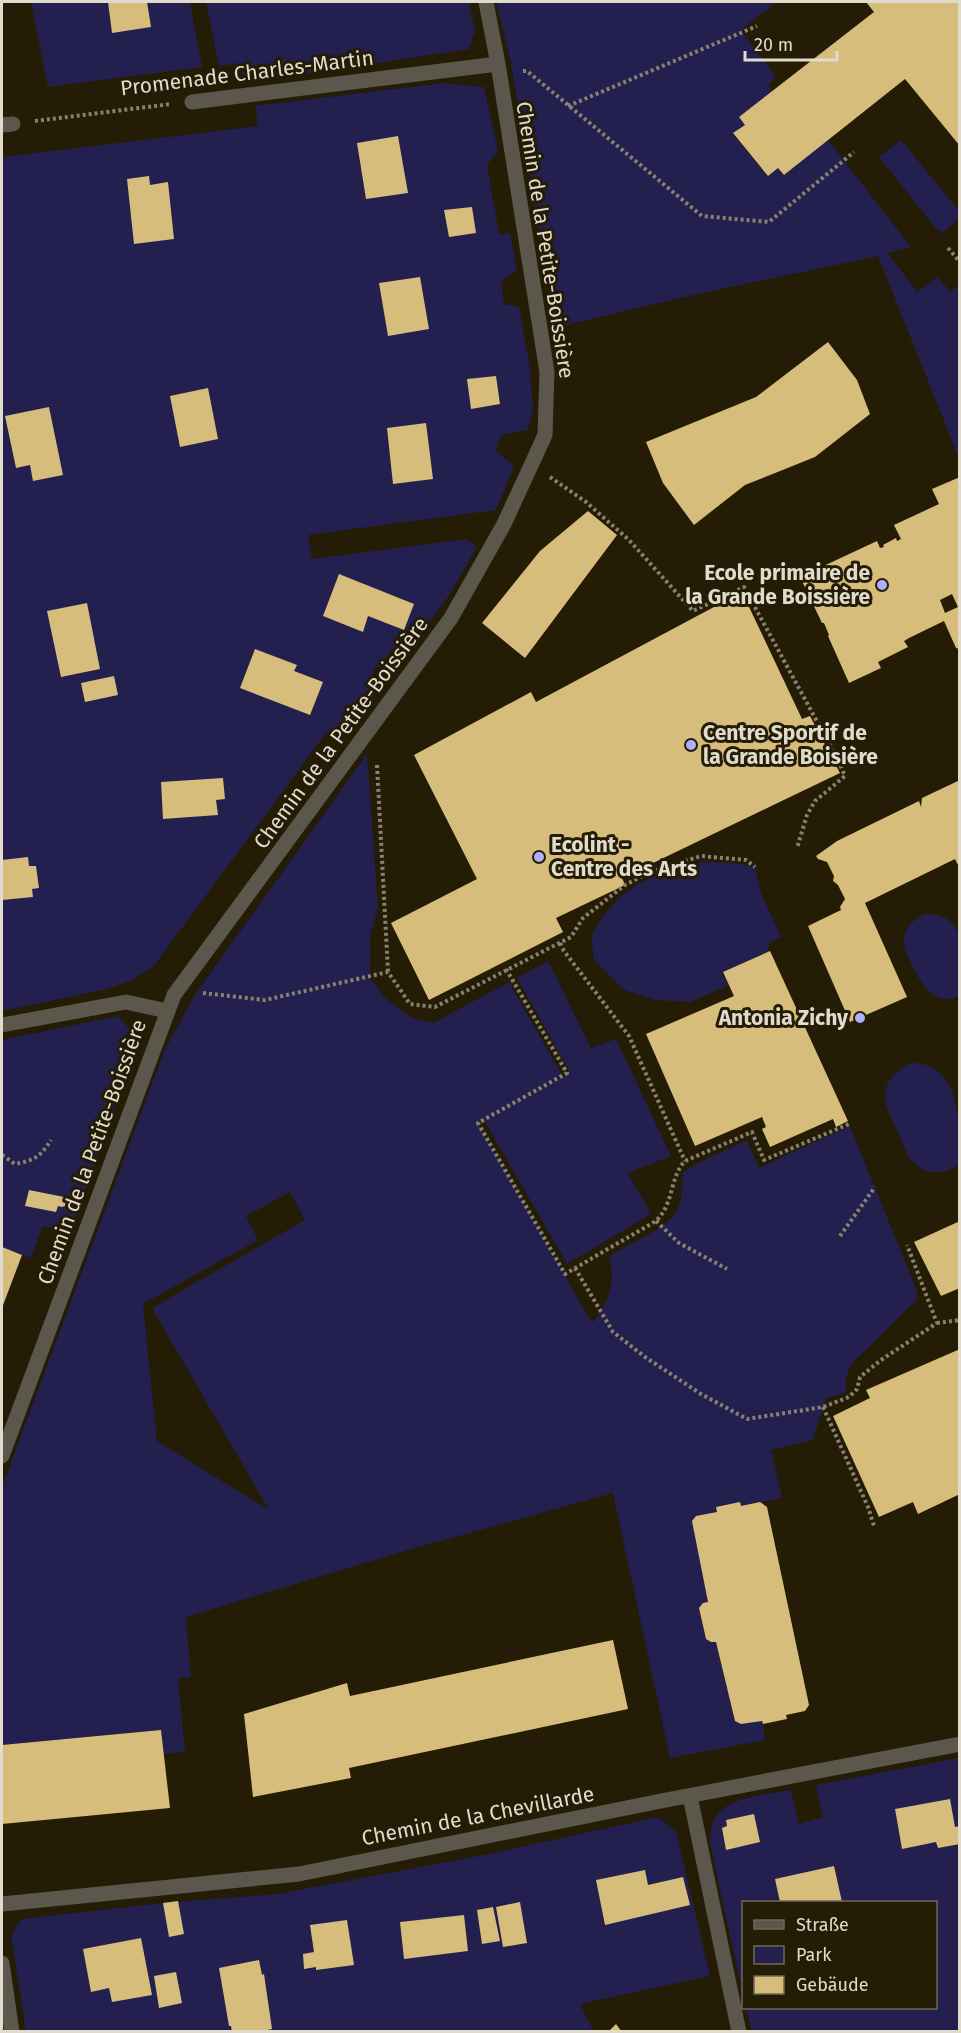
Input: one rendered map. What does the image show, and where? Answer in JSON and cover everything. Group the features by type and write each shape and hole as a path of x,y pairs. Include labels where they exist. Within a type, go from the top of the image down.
{"street":[{"name":"Chemin de la Petite-Boissière","path":"2,1456 174,995 452,618 504,524 545,435 547,372 486,2"},
{"name":"Promenade Charles-Martin","path":"192,102 498,67"},
{"path":"2,1025 126,1002 167,1011"},
{"name":"Chemin de la Chevillarde","path":"2,1904 299,1874 960,1744"},
{"path":"690,1796 739,2031"},
{"path":"2,1963 12,2031"}],"path":[{"path":"568,106 757,26"},
{"path":"498,67 527,71 702,216 770,222 854,152"},
{"name":"Promenade Charles-Martin","path":"7,124 192,102"},
{"path":"948,248 960,262"},
{"path":"532,464 586,502 629,540 693,611 744,587 845,776 815,801 807,815 797,848"},
{"path":"377,765 388,972 410,1004 435,1007 572,937 583,918 625,885 648,873 701,856 746,860 755,867"},
{"path":"560,943 629,1036 686,1161"},
{"path":"506,969 567,1073 478,1123 564,1274 656,1221 665,1212 677,1170 686,1161 752,1132 764,1160 849,1124"},
{"path":"174,995 196,993 265,1000 388,972"},
{"path":"2,1155 15,1164 33,1161 44,1151 51,1140"},
{"path":"840,1236 875,1187"},
{"path":"656,1221 679,1243 727,1269"},
{"path":"907,1245 938,1323"},
{"path":"575,1268 613,1332 645,1357 701,1394 747,1419 823,1407 849,1396 856,1389 860,1377 881,1360 938,1323 960,1320"},
{"path":"823,1407 868,1507 874,1526"}],"green space":[{"path":"31,2 190,2 202,67 48,87"},
{"path":"206,2 469,2 475,31 469,49 244,83 240,63 219,66"},
{"path":"496,2 777,2 741,30 776,77 768,85 773,91 739,117 745,125 733,134 768,176 778,168 784,175 828,140 911,247 888,253 917,292 938,277 950,292 959,285 959,458 878,256 565,325 552,313 510,58"},
{"path":"443,83 484,87 498,151 487,165 499,234 510,233 517,270 501,282 504,304 519,307 530,369 533,409 528,430 501,435 496,451 514,466 496,510 308,535 312,559 466,539 477,547 448,597 408,652 392,650 379,667 375,667 369,684 373,699 347,732 326,733 153,967 128,982 107,989 2,1011 2,157 258,126 255,106"},
{"path":"901,140 959,211 959,219 944,232 938,231 879,157"},
{"path":"367,754 378,908 370,936 370,978 385,998 410,1017 433,1023 509,982 562,1075 522,1098 570,1072 517,978 548,961 591,1048 616,1039 671,1156 628,1173 651,1214 567,1264 484,1120 478,1123 592,1323 603,1308 610,1292 612,1274 609,1256 653,1231 674,1215 681,1200 683,1173 692,1166 747,1140 759,1168 850,1126 917,1291 916,1301 852,1363 846,1377 846,1393 826,1398 813,1440 771,1450 782,1498 741,1506 740,1502 717,1512 697,1516 693,1521 708,1602 699,1608 706,1639 716,1642 735,1721 741,1724 762,1721 765,1740 670,1758 613,1493 408,1550 186,1617 191,1677 178,1679 185,1752 164,1754 161,1730 2,1745 2,1487 165,1049 196,993","holes":["290,1192 305,1220 152,1308 269,1510 157,1441 143,1304 258,1240 246,1216"]},
{"path":"702,862 735,863 755,867 761,893 781,937 770,942 767,952 721,973 729,985 690,1002 655,1000 624,990 594,960 591,936 602,917 619,898 639,883 674,869"},
{"path":"924,914 943,917 954,925 957,931 960,947 959,996 950,999 942,998 930,992 924,986 908,957 904,937 906,930 910,924"},
{"path":"118,1016 137,1037 128,1070 72,1227 42,1227 31,1258 2,1247 2,1040"},
{"path":"911,1063 927,1065 940,1073 954,1098 959,1131 959,1164 954,1168 942,1172 929,1171 913,1162 905,1150 888,1109 885,1094 890,1080 903,1067"},
{"path":"959,1758 959,2031 752,2031 746,2009 937,2009 937,1901 742,1901 742,1989 710,1844 713,1823 720,1812 737,1801 791,1790 799,1824 823,1817 816,1785"},
{"path":"658,1817 676,1831 710,1976 580,2004 593,2030 591,2031 26,2031 11,1935 22,1919 163,1903 277,1894 484,1855"}],"building":[{"path":"108,2 147,2 151,27 112,33"},
{"path":"866,2 958,2 960,4 960,146 905,79 784,175 778,168 768,176 733,133 745,125 739,117 874,12"},
{"path":"398,136 408,193 366,199 357,143"},
{"path":"149,176 150,185 168,182 174,239 134,244 127,179"},
{"path":"472,207 476,233 449,237 444,210"},
{"path":"420,277 429,329 388,336 379,283"},
{"path":"828,342 857,380 870,414 815,457 745,485 694,525 663,483 646,442 756,397"},
{"path":"496,376 500,404 471,409 467,379"},
{"path":"208,388 218,439 180,447 170,396"},
{"path":"49,407 63,475 33,481 30,465 16,468 5,416"},
{"path":"426,423 433,479 393,484 387,428"},
{"name":"Ecole primaire de la Grande Boissière","path":"960,477 960,649 956,648 944,621 904,641 908,647 878,662 881,668 849,683 824,623 800,577 877,541 880,548 896,538 897,541 901,539 894,525 939,504 932,489","holes":["952,594 958,607 945,613 940,600"]},
{"path":"588,511 617,535 525,658 482,623 540,551"},
{"path":"339,574 414,604 404,630 368,616 363,632 323,616"},
{"path":"742,592 802,719 810,716 840,773 622,878 625,885 556,918 563,932 429,1000 391,923 477,879 414,755 531,692 536,702"},
{"path":"87,603 100,669 61,677 47,611"},
{"path":"255,649 297,665 294,671 323,682 310,715 240,688"},
{"path":"114,676 118,695 85,702 81,683"},
{"path":"223,778 225,799 216,800 218,815 163,819 161,782"},
{"path":"960,780 960,869 955,859 865,903 907,997 850,1022 808,926 841,910 840,907 845,899 838,885 833,881 834,876 827,862 816,856 837,841 919,801 921,807 922,798"},
{"path":"28,857 29,866 36,866 39,888 32,889 33,897 2,900 2,860"},
{"path":"770,951 848,1121 836,1127 833,1119 770,1147 762,1129 766,1127 762,1117 695,1146 646,1034 734,996 723,972"},
{"path":"29,1190 64,1197 67,1200 65,1206 58,1206 56,1212 25,1206"},
{"path":"960,1221 960,1288 941,1296 914,1242"},
{"path":"2,1247 22,1255 2,1308"},
{"path":"960,1349 960,1494 918,1514 913,1502 879,1517 833,1416 870,1398 866,1390"},
{"path":"740,1502 741,1506 760,1502 767,1507 809,1705 805,1711 786,1715 787,1719 763,1724 762,1721 741,1724 735,1721 716,1642 706,1639 699,1608 703,1603 708,1602 692,1521 696,1516 717,1512 716,1507"},
{"path":"613,1640 628,1709 349,1768 351,1778 253,1797 244,1714 347,1683 350,1696"},
{"path":"161,1730 170,1808 2,1824 2,1745"},
{"path":"950,1799 955,1827 960,1826 960,1844 938,1848 936,1842 902,1849 895,1809"},
{"path":"754,1814 760,1842 726,1850 722,1828 727,1826 726,1820"},
{"path":"834,1866 842,1901 780,1901 775,1879"},
{"path":"645,1870 648,1885 683,1877 690,1905 605,1925 596,1880"},
{"path":"178,1901 184,1934 169,1937 163,1903"},
{"path":"520,1902 527,1943 503,1947 496,1907"},
{"path":"493,1907 500,1941 482,1944 477,1910"},
{"path":"464,1915 468,1951 404,1959 400,1922"},
{"path":"347,1920 354,1965 316,1970 316,1967 304,1969 303,1954 314,1952 310,1925"},
{"path":"141,1938 152,1995 112,2002 109,1988 91,1992 83,1949"},
{"path":"259,1960 262,1975 264,1974 272,2029 257,2032 232,2032 219,1968"},
{"path":"176,1972 182,2003 159,2008 154,1976"},
{"path":"616,2024 622,2032 608,2032"}],"place":[{"name":"Ecole primaire de la Grande Boissière","path":"882,585"},
{"name":"Centre Sportif de la Grande Boisière","path":"691,745"},
{"name":"Ecolint - Centre des Arts","path":"539,857"},
{"name":"Antonia Zichy","path":"860,1018"}]}
